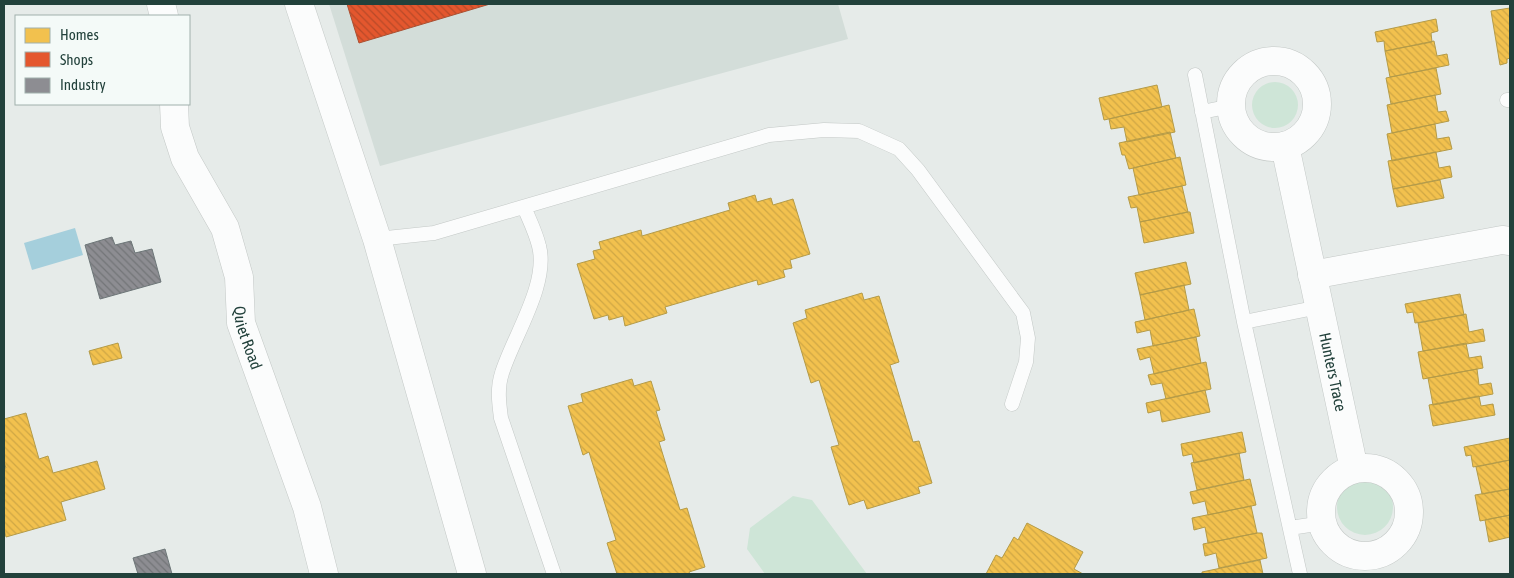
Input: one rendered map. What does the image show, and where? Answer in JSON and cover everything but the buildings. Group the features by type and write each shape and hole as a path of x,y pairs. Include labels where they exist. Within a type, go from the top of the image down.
{"street":[{"path":"299,4 376,239 472,574"},
{"path":"1276,62 1296,67 1307,77 1315,90 1317,104 1316,113 1310,128 1300,138 1285,146 1263,146 1250,140 1241,132 1234,119 1231,106 1233,92 1239,79 1250,69 1261,63 1276,62"},
{"name":"Quiet Road","path":"174,105 175,127 185,158 225,228 239,277 242,323 307,507 324,574"},
{"name":"Hunters Trace","path":"1285,146 1354,469"},
{"path":"1312,275 1508,238"},
{"path":"1369,468 1384,472 1392,477 1402,488 1408,503 1409,516 1405,531 1396,543 1374,555 1358,555 1344,550 1332,541 1323,523 1321,513 1323,498 1329,485 1341,475 1354,469 1369,468"}],"lane":[{"path":"1195,75 1244,322 1300,574"},
{"path":"1202,112 1231,106"},
{"path":"376,239 434,233 769,135 824,130 859,131 899,149 912,163 1023,313 1028,338 1026,362 1012,404"},
{"path":"524,207 540,247 540,272 534,294 502,374 499,397 501,418 554,574"},
{"path":"1244,322 1319,307"},
{"path":"1290,528 1323,523"}],"shaded area":[{"path":"329,4 838,4 848,39 380,166"}],"green space":[{"path":"1280,82 1292,88 1297,96 1297,114 1292,122 1284,127 1270,128 1258,122 1253,114 1252,100 1258,88 1266,83"},
{"path":"1360,479 1370,479 1385,487 1391,496 1393,507 1391,518 1385,527 1370,535 1360,535 1349,530 1342,523 1337,512 1337,502 1342,491 1349,484"},
{"path":"793,496 812,500 867,574 765,574 747,549 750,528"}],"water":[{"path":"75,228 83,255 32,270 24,243"}]}
